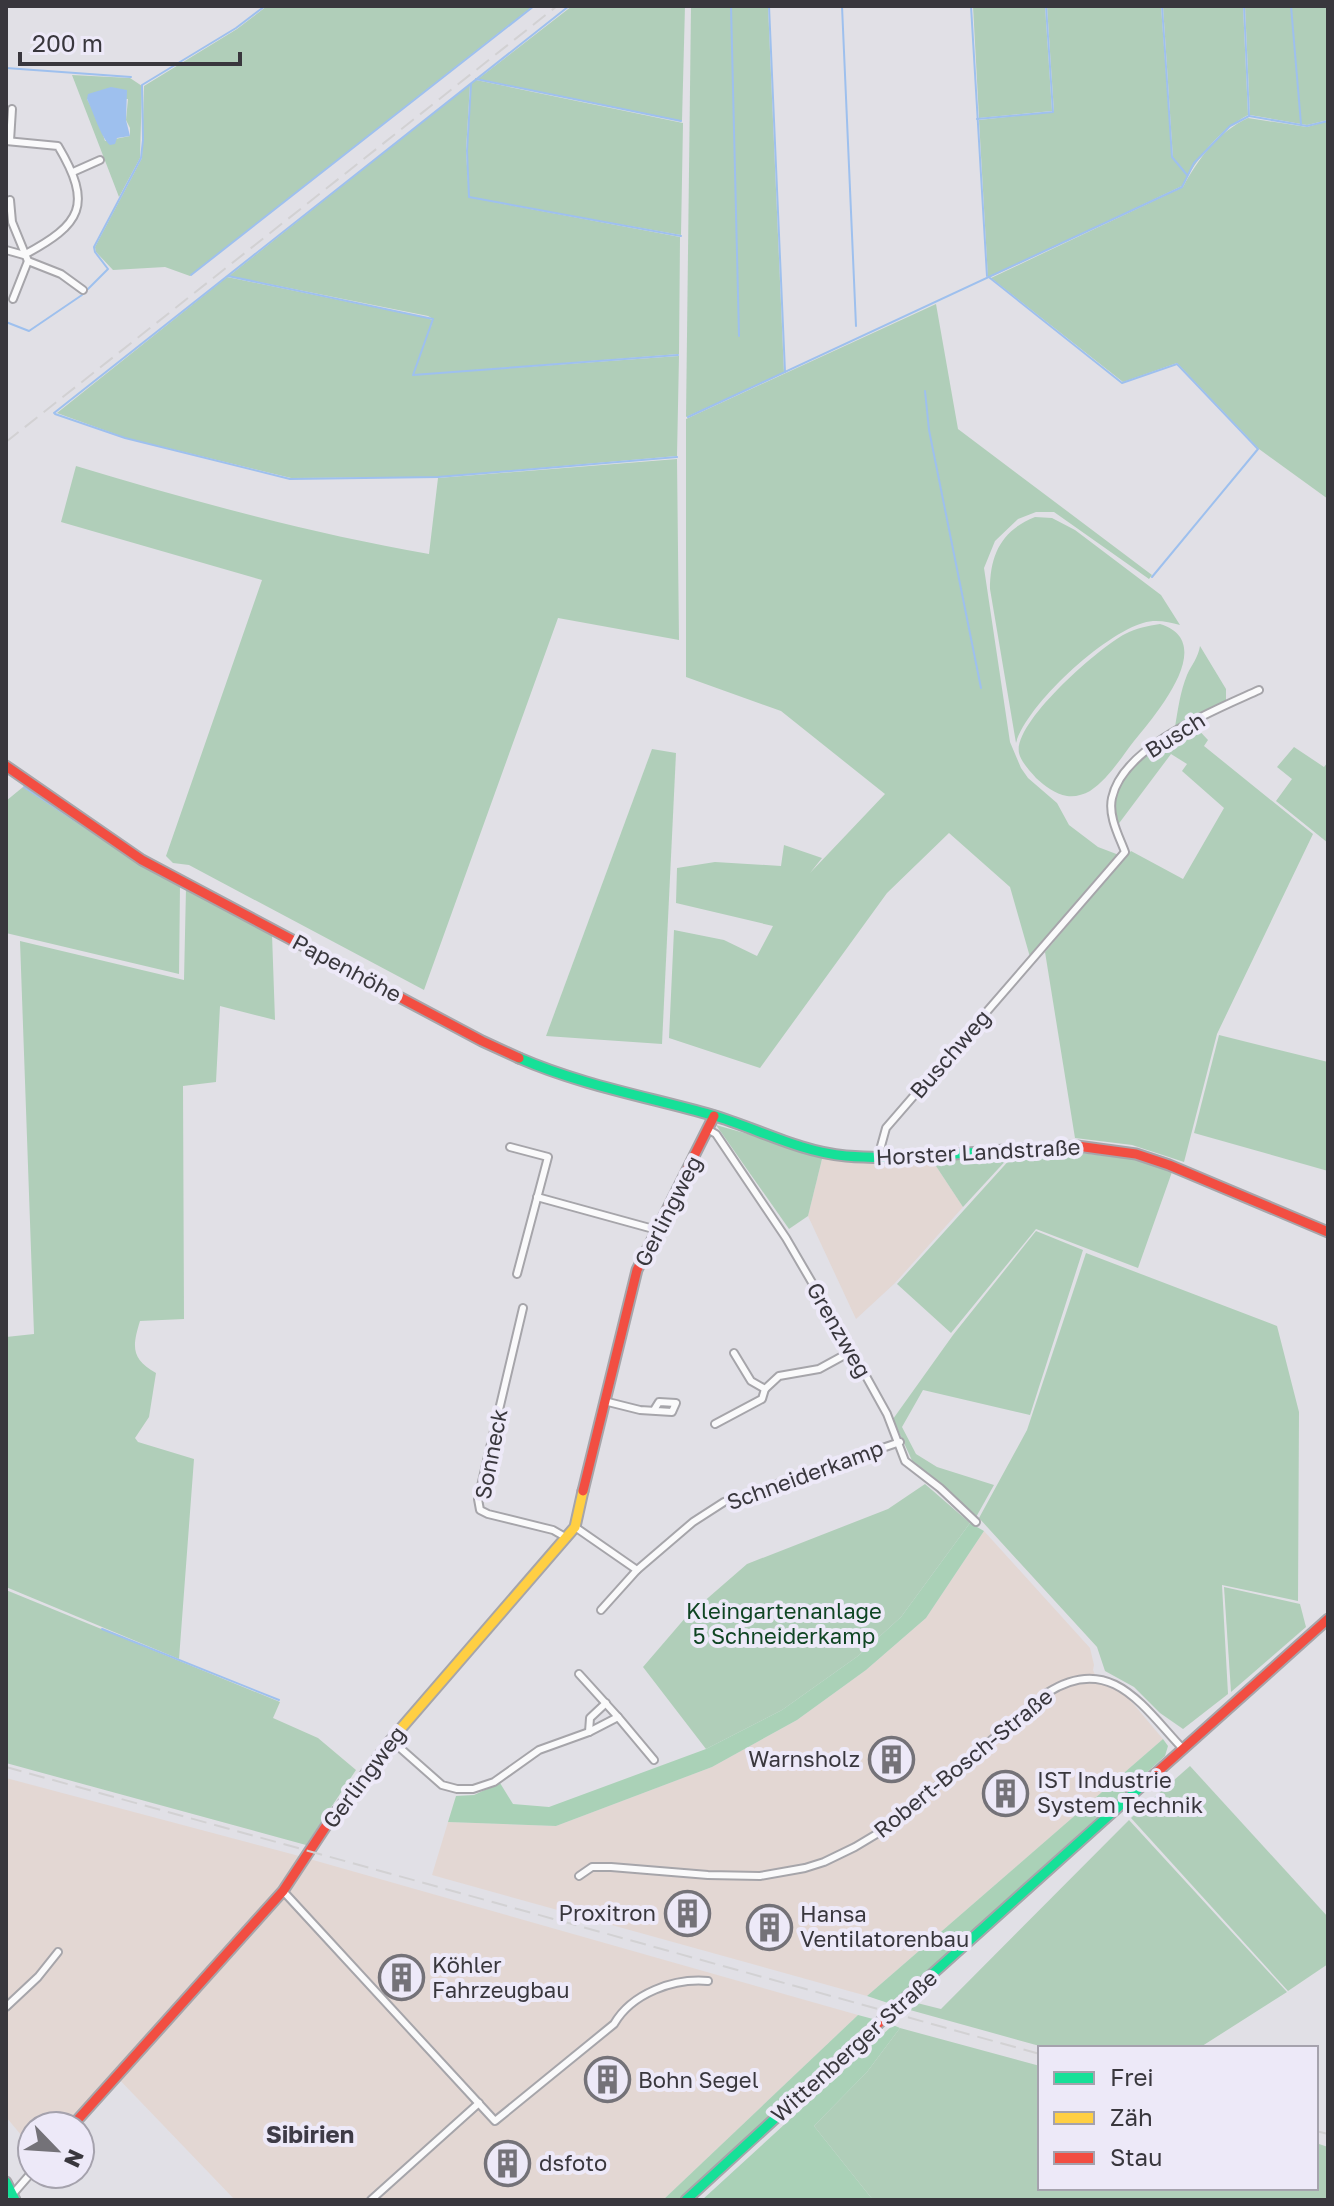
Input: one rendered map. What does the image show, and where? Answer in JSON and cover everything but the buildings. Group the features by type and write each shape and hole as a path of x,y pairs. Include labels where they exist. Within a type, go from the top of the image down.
{"main road":[{"name":"Papenhöhe","path":"7,768 142,860 493,1046 556,1072 714,1116"},
{"name":"Gerlingweg","path":"86,2110 283,1891 330,1820 391,1740 575,1527 631,1288 714,1116"},
{"name":"Horster Landstraße","path":"714,1116 810,1148 845,1156 1099,1147 1136,1154 1169,1165 1328,1232"},
{"name":"Wittenberger Straße","path":"686,2200 911,1993 1328,1619"},
{"path":"6,2182 14,2198"}],"street":[{"path":"12,109 8,141 58,146 73,172 79,191 76,211 61,233 26,258 13,299"},
{"path":"73,172 100,160"},
{"path":"10,200 12,222 26,258"},
{"path":"6,250 61,274 83,290"},
{"name":"Busch","path":"1035,957 1125,852 1114,822 1111,801 1119,779 1149,748 1191,722 1259,690"},
{"name":"Buschweg","path":"878,1157 886,1128 1035,957"},
{"name":"Grenzweg","path":"709,1130 716,1134 786,1238 887,1414 905,1461 976,1522"},
{"path":"510,1147 548,1157 517,1274"},
{"path":"537,1197 657,1230"},
{"name":"Sonneck","path":"523,1308 478,1499 480,1510 553,1530 567,1538"},
{"path":"715,1424 762,1399 765,1389 779,1376 819,1369 852,1351"},
{"path":"734,1353 751,1381 765,1389"},
{"path":"604,1401 640,1410 654,1410"},
{"name":"Schneiderkamp","path":"601,1610 637,1570 693,1522 724,1502 900,1442"},
{"path":"575,1527 637,1570"},
{"path":"579,1674 654,1760"},
{"name":"Robert-Bosch-Straße","path":"579,1876 592,1867 760,1876 795,1871 824,1862 890,1826 1047,1693 1074,1679 1098,1677 1120,1685 1183,1749"},
{"path":"589,1732 590,1718 606,1703"},
{"path":"391,1740 442,1785 473,1789 494,1782 539,1750 589,1732 618,1717"},
{"path":"283,1891 495,2121 614,2024 621,2011 638,1999 677,1982 708,1981"},
{"path":"6,2007 38,1977 58,1952"},
{"path":"371,2200 479,2103"}],"shaded area":[{"path":"823,1155 867,1163 932,1160 963,1207 895,1283 856,1319 808,1216"},
{"path":"984,1531 1090,1648 1098,1682 1125,1694 1163,1739 867,1996 432,1875 448,1822 556,1826 712,1767 797,1720 866,1670 926,1618"},
{"path":"6,1778 299,1856 858,2015 663,2200 235,2200 114,2074 80,2110 16,2110 16,2129 6,2117"}],"green space":[{"path":"267,6 533,6 190,276 165,267 113,270 95,247 142,158 144,86 237,29"},
{"path":"572,6 685,6 682,121 478,79"},
{"path":"691,6 768,6 784,373 686,417"},
{"path":"973,6 1045,6 1052,111 979,118"},
{"path":"1047,6 1161,6 1173,159 1163,6 1243,6 1248,115 1227,129 1210,146 1182,186 988,278 979,120 1054,112"},
{"path":"1245,6 1328,6 1328,120 1307,125 1250,115"},
{"path":"72,75 130,78 142,86 140,158 119,197","holes":["87,99 128,99 126,120 130,136 105,141"]},
{"path":"476,80 683,123 681,235 488,201 680,237 679,354 413,375 679,356 677,456 438,477 291,478 126,438 57,413 227,277 427,318 432,320 431,327 433,319 428,316 229,276 470,84 466,151 469,198 467,152 471,84"},
{"path":"1248,118 1307,127 1328,121 1328,499 1259,449 1177,363 1123,382 991,278 1183,187 1210,147 1227,131"},
{"path":"936,304 958,429 1152,575 1149,579 1054,512 1036,512 1018,519 995,541 984,568 1010,742 1021,768 1057,803 1069,825 1098,847 1119,855 1030,957 1010,887 949,833 887,893 760,1068 669,1038 674,930 724,940 757,956 773,926 676,903 677,868 715,862 781,866 784,845 822,858 810,873 885,794 781,711 686,677 686,419"},
{"path":"677,459 679,640 558,618 424,990 189,865 173,863 166,856 262,580 61,522 76,466 251,515 429,554 438,478"},
{"path":"1035,517 1052,518 1075,530 1161,595 1180,625 1148,622 1108,641 1069,672 1051,691 1035,709 1016,743 990,589 991,576 996,554 1006,536"},
{"path":"1160,624 1177,633 1184,646 1177,680 1167,697 1097,786 1079,795 1067,796 1047,787 1036,778 1019,753 1021,740 1030,723 1060,687 1097,654 1133,630"},
{"path":"1200,646 1226,689 1226,702 1175,727 1187,675"},
{"path":"1193,724 1208,740 1204,746 1313,834 1217,1034 1184,1162 1132,1145 1075,1138 1045,952 1131,851 1183,879 1224,808 1182,771 1187,764 1171,754 1117,826 1114,804 1117,789 1132,765 1169,736"},
{"path":"1294,747 1324,767 1328,762 1328,843 1276,801 1292,779 1277,767"},
{"path":"652,749 676,753 662,1044 546,1036"},
{"path":"23,787 131,858 180,885 179,974 6,933 6,801"},
{"path":"186,888 272,934 275,1020 220,1006 216,1082 183,1086 184,1319 140,1321 136,1338 138,1357 156,1373 149,1417 135,1438 138,1442 194,1459 179,1659 6,1587 6,1337 34,1334 20,941 184,980"},
{"path":"1219,1035 1328,1062 1328,1171 1194,1133"},
{"path":"716,1125 823,1155 808,1216 789,1229"},
{"path":"1062,1151 1134,1159 1172,1172 1138,1268 1036,1229 951,1333 897,1284 1012,1157"},
{"path":"1010,1156 963,1207 932,1160"},
{"path":"1036,1231 1083,1250 1030,1415 923,1390 902,1427 916,1454 937,1467 994,1485 975,1519 915,1467 893,1419 953,1335"},
{"path":"1086,1253 1277,1326 1299,1412 1298,1601 1222,1585 1228,1694 1183,1729 1160,1713 1134,1687 1105,1671 1097,1647 979,1518 1027,1430"},
{"name":"Kleingartenanlage 5 Schneiderkamp","path":"925,1484 970,1523 901,1617 858,1656 782,1710 706,1749 643,1667 686,1617 747,1564 888,1509"},
{"path":"970,1523 984,1531 926,1618 866,1670 797,1720 712,1767 556,1826 448,1822 456,1796 474,1795 500,1783 513,1804 549,1807 706,1749 782,1710 858,1656 901,1617"},
{"path":"1224,1587 1300,1604 1306,1627 1231,1692"},
{"path":"6,1590 280,1702 273,1718 318,1738 356,1770 306,1845 6,1763"},
{"path":"1163,1739 1168,1746 1165,1756 891,2004 867,1996"},
{"path":"1190,1766 1328,1917 1328,1964 1288,1991 1131,1818"},
{"path":"1129,1820 1287,1992 1202,2046 1040,2046 910,2010 917,2003 941,2009"},
{"path":"858,2015 873,2019 679,2200 663,2200"},
{"path":"893,2025 900,2028 867,2072 814,2126 873,2200 702,2200"},
{"path":"900,2028 1038,2065 1038,2190 1318,2190 1318,2144 1328,2147 1328,2200 873,2200 814,2126 867,2072"}],"water":[{"path":"111,87 127,90 126,120 130,136 117,138 115,144 110,145 100,131 87,99 88,94"}],"waterway":[{"path":"88,289 108,269 94,247 141,158 142,85 236,28 265,6"},
{"path":"191,275 534,6"},
{"path":"54,413 569,6"},
{"path":"731,6 739,336"},
{"path":"769,6 785,372"},
{"path":"842,6 856,326"},
{"path":"971,6 987,276"},
{"path":"977,119 1053,112 1046,6"},
{"path":"1162,6 1172,157 1187,175"},
{"path":"1244,6 1249,116"},
{"path":"1291,6 1301,124"},
{"path":"6,68 131,77"},
{"path":"476,79 681,121"},
{"path":"471,84 467,151 469,197 681,236"},
{"path":"688,417 1182,187 1194,163 1230,126 1249,116 1307,126 1328,121"},
{"path":"228,276 433,319 413,375 678,355"},
{"path":"990,278 1122,383 1177,364 1258,449 1152,577"},
{"path":"6,322 29,331 82,295"},
{"path":"925,391 929,430 981,688"},
{"path":"55,414 125,438 290,479 438,477 677,457"},
{"path":"24,787 133,859"},
{"path":"102,1629 279,1700"}],"railway":[{"path":"6,442 557,6"},
{"path":"6,1767 1038,2053"},
{"path":"1318,2132 1328,2134"}],"traffic: fast":[{"path":"519,1058 566,1076 712,1115 829,1154 934,1156 1023,1149"},
{"path":"911,1993 1154,1775"},
{"path":"686,2200 877,2025"},
{"path":"6,2182 15,2200"}],"traffic: slow":[{"path":"362,1779 391,1740 575,1527 583,1491"}],"traffic: jam":[{"path":"6,766 142,860 519,1058"},
{"path":"583,1491 637,1270 714,1116"},
{"path":"1023,1149 1077,1146 1136,1154 1328,1232"},
{"path":"1154,1775 1328,1619"},
{"path":"86,2110 283,1891 330,1820 362,1779"},
{"path":"877,2025 911,1993"}],"place":[{"name":"Warnsholz","path":"891,1759"},
{"name":"IST Industrie System Technik","path":"1006,1793"},
{"name":"Proxitron","path":"687,1913"},
{"name":"Hansa Ventilatorenbau","path":"769,1927"},
{"name":"Köhler Fahrzeugbau","path":"401,1978"},
{"name":"Bohn Segel","path":"607,2080"},
{"name":"dsfoto","path":"508,2163"}],"district":[{"name":"Sibirien","path":"310,2135"}]}
